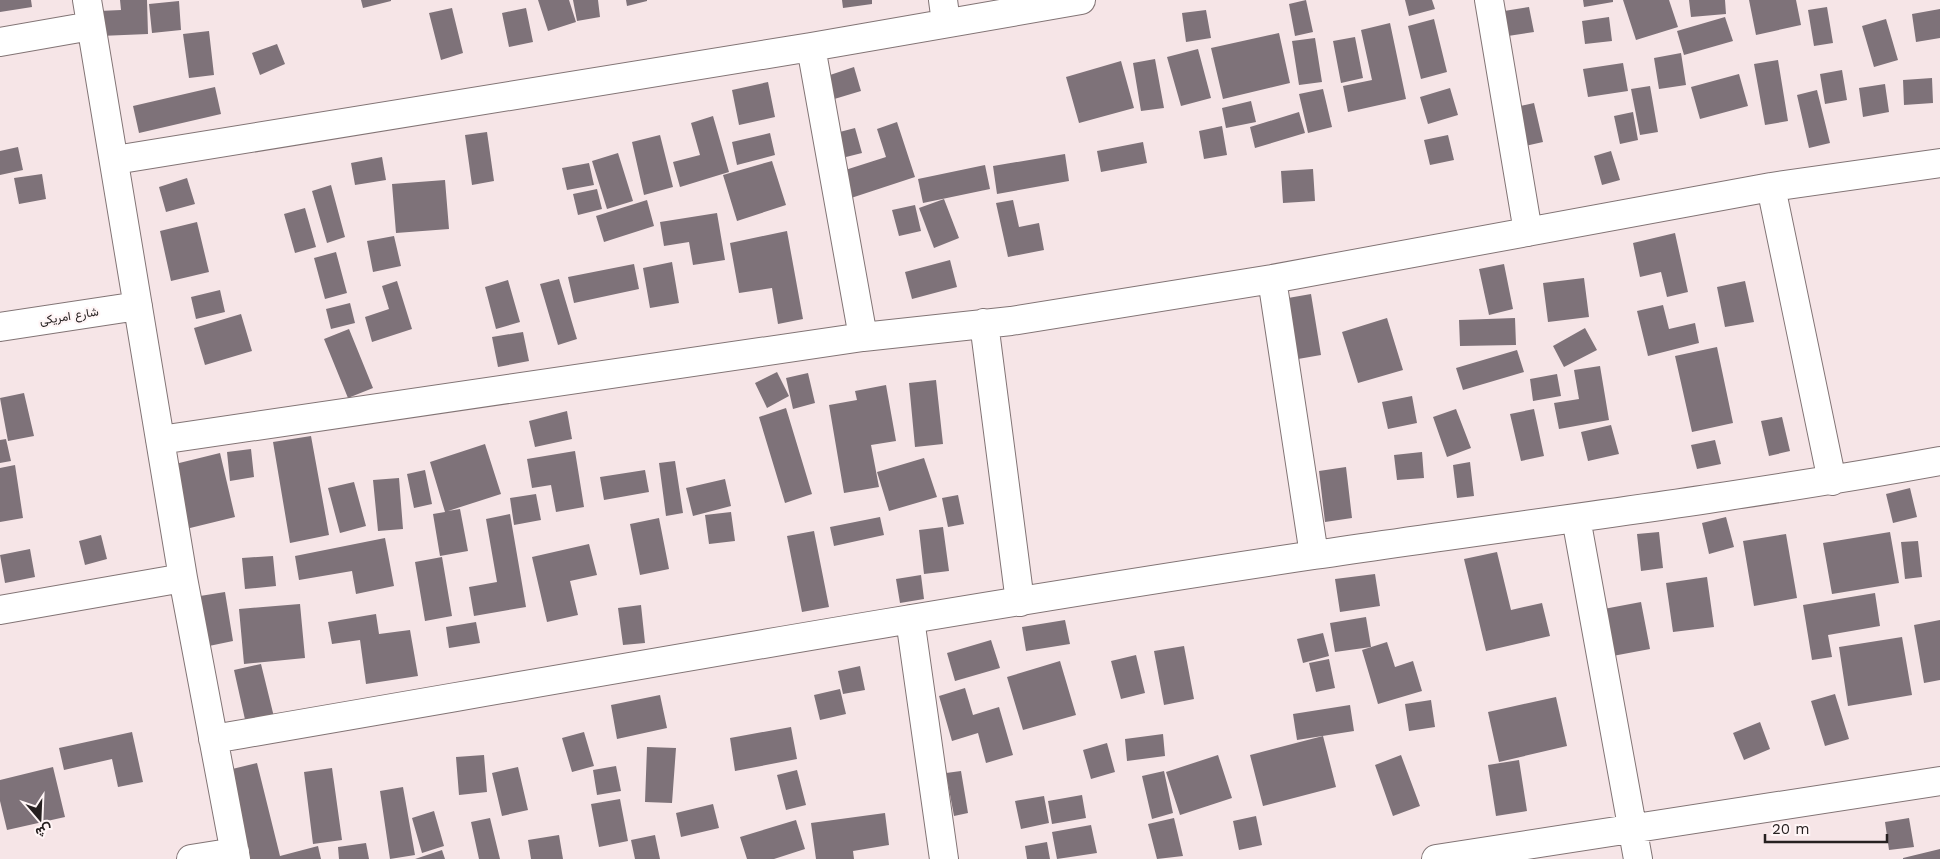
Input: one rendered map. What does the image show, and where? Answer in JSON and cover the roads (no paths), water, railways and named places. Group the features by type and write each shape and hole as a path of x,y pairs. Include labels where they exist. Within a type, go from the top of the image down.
{"street":[{"path":"87,0 160,440 235,856 191,859"},
{"path":"115,160 811,47 944,12 1081,0"},
{"path":"1489,0 1528,232"},
{"path":"0,42 91,26"},
{"path":"811,47 862,337"},
{"path":"160,440 862,337 984,324 1272,279 1771,187 1940,162"},
{"path":"1771,187 1832,481"},
{"path":"1272,279 1314,555"},
{"name":"شارع امريكى","path":"0,327 138,306"},
{"path":"984,324 1020,602"},
{"path":"213,739 910,619 1314,555 1832,481 1940,461"},
{"path":"1576,518 1638,859"},
{"path":"0,610 184,578"},
{"path":"910,619 944,859"},
{"path":"1436,859 1940,782"}]}
